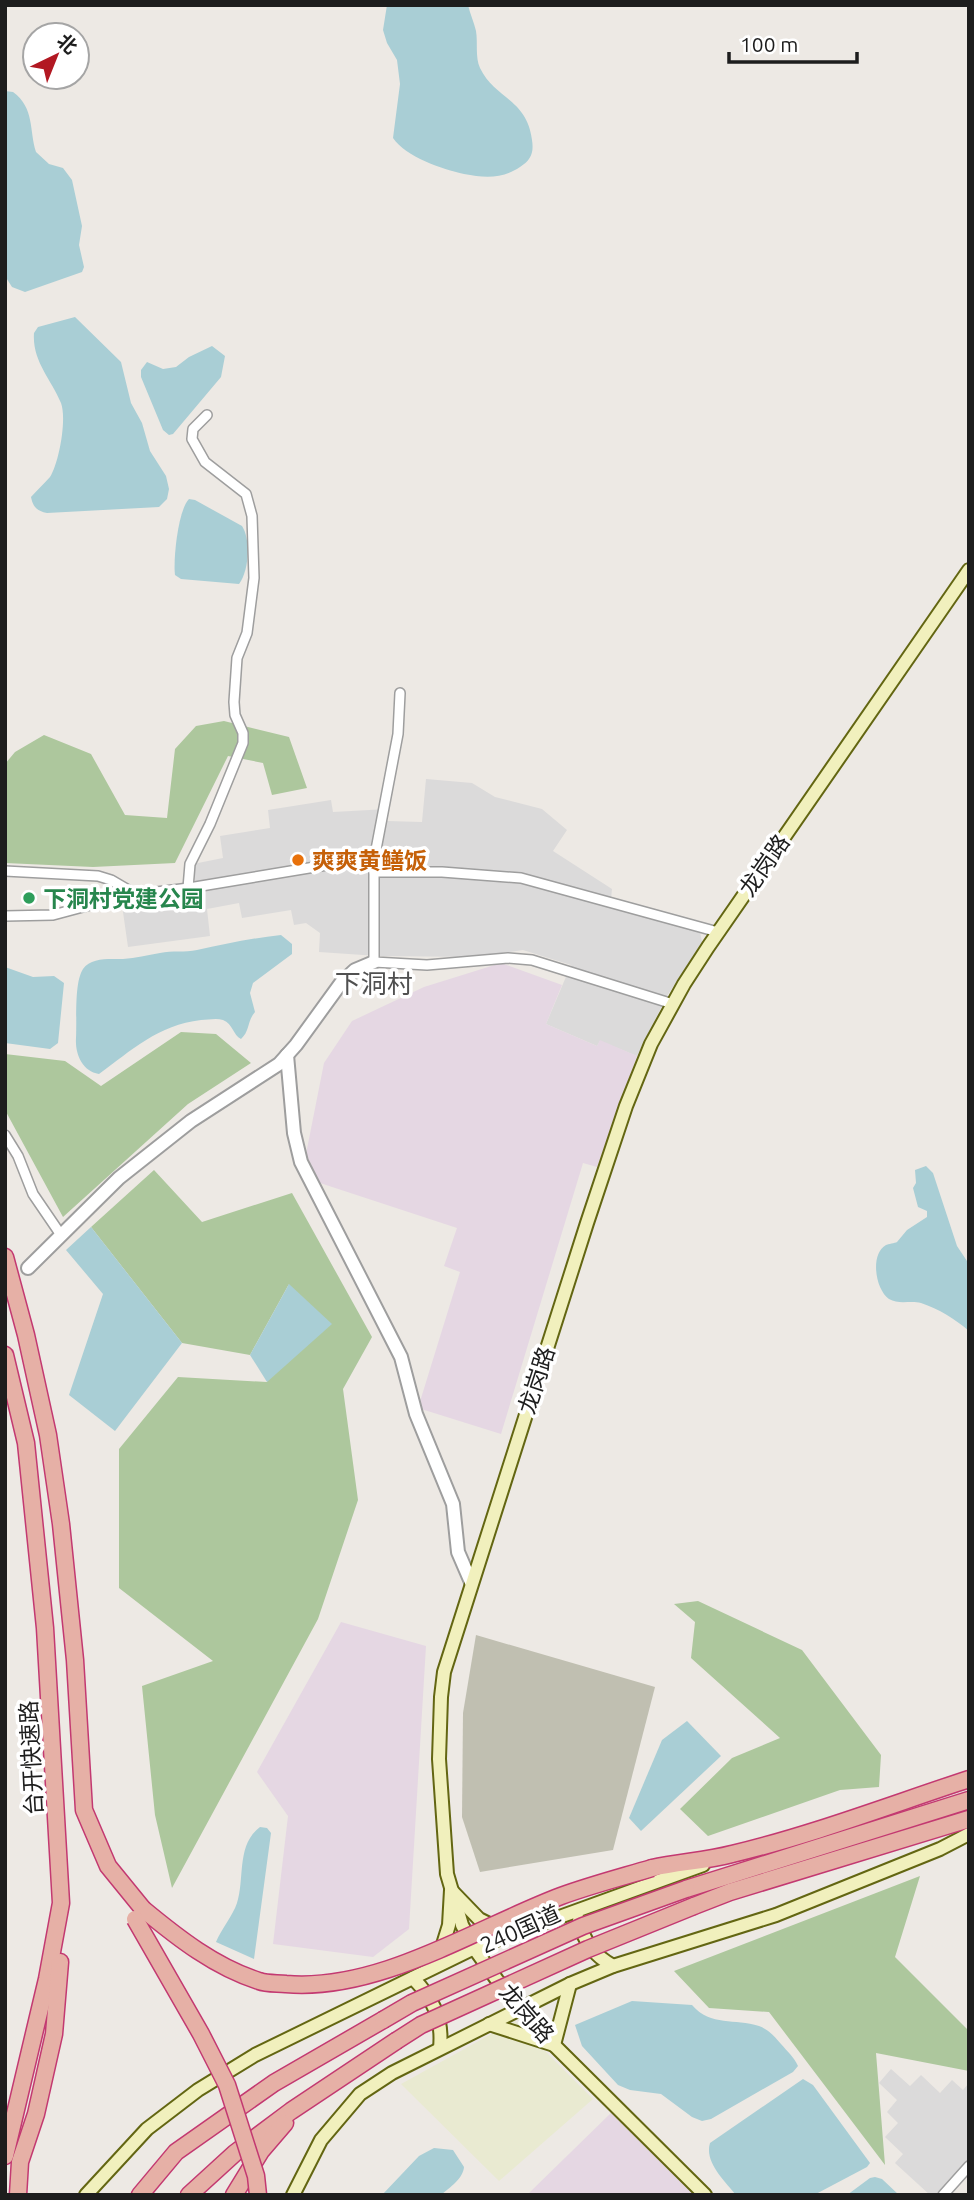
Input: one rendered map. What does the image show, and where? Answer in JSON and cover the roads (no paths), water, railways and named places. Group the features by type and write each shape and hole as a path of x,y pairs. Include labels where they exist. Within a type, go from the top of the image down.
{"highway":[{"path":"5,1257 48,1435 72,1626 84,1810 108,1866 139,1914 227,2085 256,2176 258,2195"},
{"name":"台开快速路","path":"5,1355 26,1443 46,1628 61,1903 38,2020 5,2156"},
{"path":"139,1914 185,1944 261,1982 302,1985 343,1981 386,1971 562,1896 652,1868 729,1855 797,1837 969,1779"},
{"name":"240国道","path":"140,2195 176,2152 274,2083 412,2003 583,1926 686,1889 969,1800"},
{"name":"240国道","path":"189,2195 235,2153 302,2103 421,2025 589,1949 730,1892 969,1819"},
{"path":"18,2195 20,2162 36,2114 54,2034 60,1964 61,1903"},
{"path":"233,2195 261,2151 302,2103"}],"main road":[{"name":"龙岗路","path":"705,2195 554,2045 474,1948 461,1925 444,1851 440,1697 444,1672 567,1283 626,1105 651,1044 718,932 969,570"},
{"path":"295,2191 321,2140 360,2094 391,2073 570,1984 613,1966 776,1915 969,1835"},
{"path":"86,2195 148,2129 198,2090 255,2055 474,1948 729,1855"},
{"path":"451,1890 479,1919 502,1931 513,1933"},
{"path":"435,1967 446,1940 451,1890"},
{"path":"580,1910 582,1936 596,1956 613,1966"},
{"path":"413,1978 435,2006 442,2030 440,2048"},
{"path":"489,2024 554,2045 570,1984"}],"street":[{"path":"188,888 190,863 210,824 243,743 243,733 234,710 237,658 247,633 254,578 254,538 249,500 239,486 205,462 192,439 193,429 206,415"},
{"path":"374,962 374,860 398,734 400,693"},
{"path":"5,916 54,915 136,895 339,863 374,860"},
{"path":"5,871 98,876 111,880 136,895"},
{"path":"374,872 442,872 521,878 718,932"},
{"path":"28,1268 119,1178 232,1093 267,1073 287,1055 341,983 355,970 374,962 427,965 508,958 533,960 673,1004"},
{"path":"287,1055 294,1133 301,1162 401,1357 416,1415 453,1504 458,1552 471,1582"},
{"path":"5,1135 18,1156 33,1194 61,1235"},
{"path":"943,2195 969,2166"}],"water":[{"path":"387,5 468,5 476,31 480,68 494,87 517,107 529,126 533,149 524,164 500,176 464,174 435,165 399,145 393,138 400,84 397,60 383,30"},
{"path":"5,91 13,92 25,105 36,152 49,164 63,168 72,180 82,226 79,245 84,267 82,272 25,292 12,287 5,276"},
{"path":"75,317 121,362 131,403 142,423 150,451 166,476 169,489 167,499 159,507 47,513 38,510 33,503 31,497 50,477 56,462 63,419 61,403 36,352 34,333 38,327"},
{"path":"212,346 225,356 221,377 173,434 169,435 163,430 141,377 141,370 147,362 163,369 176,367"},
{"path":"189,499 242,526 247,539 248,555 239,584 181,579 175,575 179,524"},
{"path":"281,935 292,944 292,954 253,983 250,993 255,1012 241,1039 223,1020 201,1020 159,1033 99,1074 84,1066 78,1056 76,1044 77,992 80,975 86,965 101,959 128,959 165,952 192,951"},
{"path":"5,967 33,977 54,976 64,983 58,1043 50,1049 5,1043"},
{"path":"926,1166 933,1173 957,1246 969,1264 969,1331 928,1305 889,1299 880,1288 876,1263 881,1249 897,1242 907,1230 927,1217 927,1211 918,1207 913,1188 916,1183 915,1170"},
{"path":"91,1227 182,1343 115,1431 69,1395 103,1294 66,1250"},
{"path":"289,1284 332,1324 267,1382 250,1355"},
{"path":"687,1721 721,1756 641,1831 629,1818 662,1740"},
{"path":"260,1827 267,1828 271,1833 254,1959 216,1942 237,1903 247,1843"},
{"path":"632,2001 692,2005 699,2012 715,2019 759,2026 774,2036 798,2066 793,2072 711,2119 702,2121 692,2117 661,2094 630,2090 618,2085 582,2046 575,2025"},
{"path":"803,2079 813,2085 870,2163 814,2195 736,2195 713,2164 710,2143"},
{"path":"434,2148 453,2150 464,2167 452,2186 441,2195 382,2195 419,2156"},
{"path":"870,2178 882,2179 899,2195 847,2195"}],"place":[{"name":"爽爽黄鳝饭","path":"298,860"},
{"name":"下洞村党建公园","path":"29,898"}],"district":[{"name":"下洞村","path":"374,983"}]}
